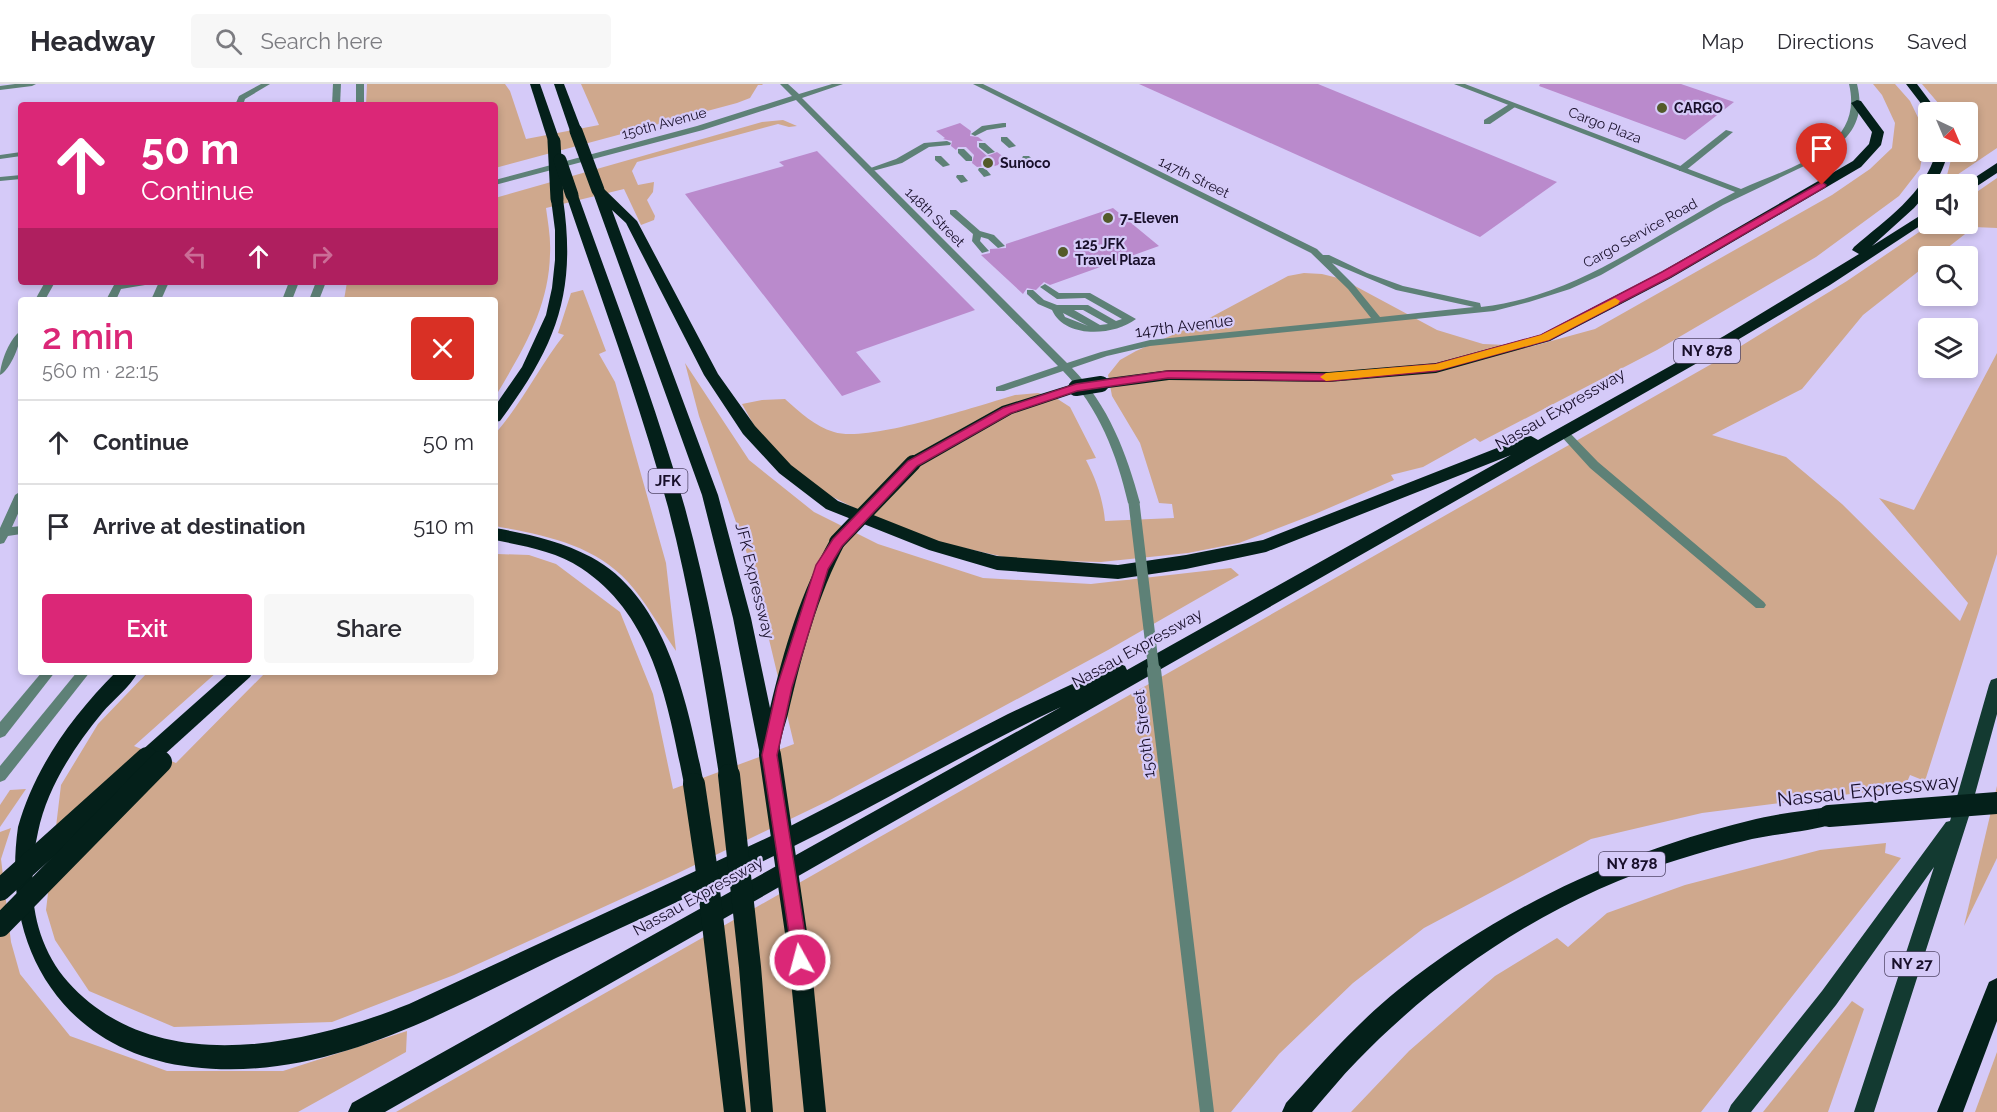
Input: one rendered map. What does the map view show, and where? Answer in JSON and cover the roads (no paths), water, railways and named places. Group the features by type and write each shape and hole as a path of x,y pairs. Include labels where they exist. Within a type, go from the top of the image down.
{"highway":[{"path":"498,413 539,351 558,304 564,258 565,197 553,138 534,84"},
{"name":"JFK Expressway","path":"559,84 710,495 742,618 770,755 797,937 815,1112"},
{"path":"1911,84 1925,102"},
{"path":"770,755 784,687 821,569 837,542 913,464 1007,410 1076,388 1168,375 1329,377 1436,368 1545,338 1666,275 1857,164 1875,145 1878,132 1857,103"},
{"path":"1825,282 1921,192 1935,174 1939,162"},
{"path":"1978,181 1997,167"},
{"path":"598,190 631,221 711,375 749,430 785,469 832,505 882,527 935,546 997,563 1118,572 1186,562 1266,546 1589,419"},
{"name":"JFK","path":"565,197 645,407 676,509 706,634 729,775 750,967 762,1112"},
{"name":"Nassau Expressway","path":"361,1112 1589,419 1825,282 1918,221"},
{"path":"498,534 531,540 574,556 609,578 633,603 652,634 660,653 694,784 735,1112"},
{"path":"125,675 74,734 58,758 35,807 25,839 20,876 22,920 28,943 53,987 93,1022 118,1035 179,1053 246,1056 315,1047 353,1036 410,1014 806,829 1003,726 1272,598"},
{"path":"0,926 154,760 242,675"},
{"path":"0,890 154,760"},
{"name":"Nassau Expressway","path":"1295,1112 1347,1054 1419,988 1459,958 1541,906 1625,866 1761,826 1829,816 1997,803"},
{"path":"1950,1112 1997,990"}],"main road":[{"name":"NY 27","path":"1864,1112 1960,816 1997,685"},
{"path":"1738,1112 1853,966 1960,816"}],"street":[{"path":"0,88 32,84"},
{"path":"240,102 242,98 266,84"},
{"path":"336,102 337,84"},
{"path":"360,84 360,102"},
{"name":"148th Street","path":"784,84 1067,368"},
{"name":"150th Avenue","path":"498,182 682,133 839,84"},
{"name":"147th Street","path":"977,84 1314,251 1351,287 1379,321"},
{"name":"Cargo Plaza","path":"1458,84 1742,192"},
{"path":"1853,84 1857,103"},
{"name":"Cargo Service Road","path":"1379,321 1494,308 1537,297 1577,282 1742,192 1775,179 1824,152 1847,132 1857,103"},
{"path":"1487,122 1514,105"},
{"path":"967,129 1004,125"},
{"path":"975,134 985,128"},
{"path":"1682,169 1729,132"},
{"path":"869,170 899,161 927,145 945,139"},
{"path":"1004,139 1012,146"},
{"path":"982,145 991,153"},
{"path":"961,151 969,159"},
{"path":"0,156 18,154"},
{"path":"938,158 946,165"},
{"path":"0,179 18,177"},
{"path":"953,212 977,233 991,237 1001,246"},
{"path":"977,233 976,241 985,250"},
{"path":"1314,251 1373,279 1411,293 1494,308"},
{"path":"112,297 117,287 128,285"},
{"path":"1045,286 1057,296 1087,295 1116,313 1131,319 1100,329 1084,330 1061,319 1056,308"},
{"path":"1030,292 1041,302 1056,308 1085,307 1115,324"},
{"name":"147th Avenue","path":"1000,389 1104,354 1150,343 1379,321"},
{"path":"0,372 18,339"},
{"name":"150th Street","path":"1067,368 1091,398 1107,426 1120,453 1134,503 1207,1112"},
{"path":"1564,433 1594,465 1760,605"},
{"path":"2,536 18,501"},
{"path":"2,536 18,531"},
{"path":"0,732 47,675"},
{"path":"0,776 82,675"}],"place":[{"name":"CARGO","path":"1662,108"},
{"name":"Sunoco","path":"988,163"},
{"name":"7-Eleven","path":"1108,218"},
{"name":"125 JFK Travel Plaza","path":"1063,252"}]}
